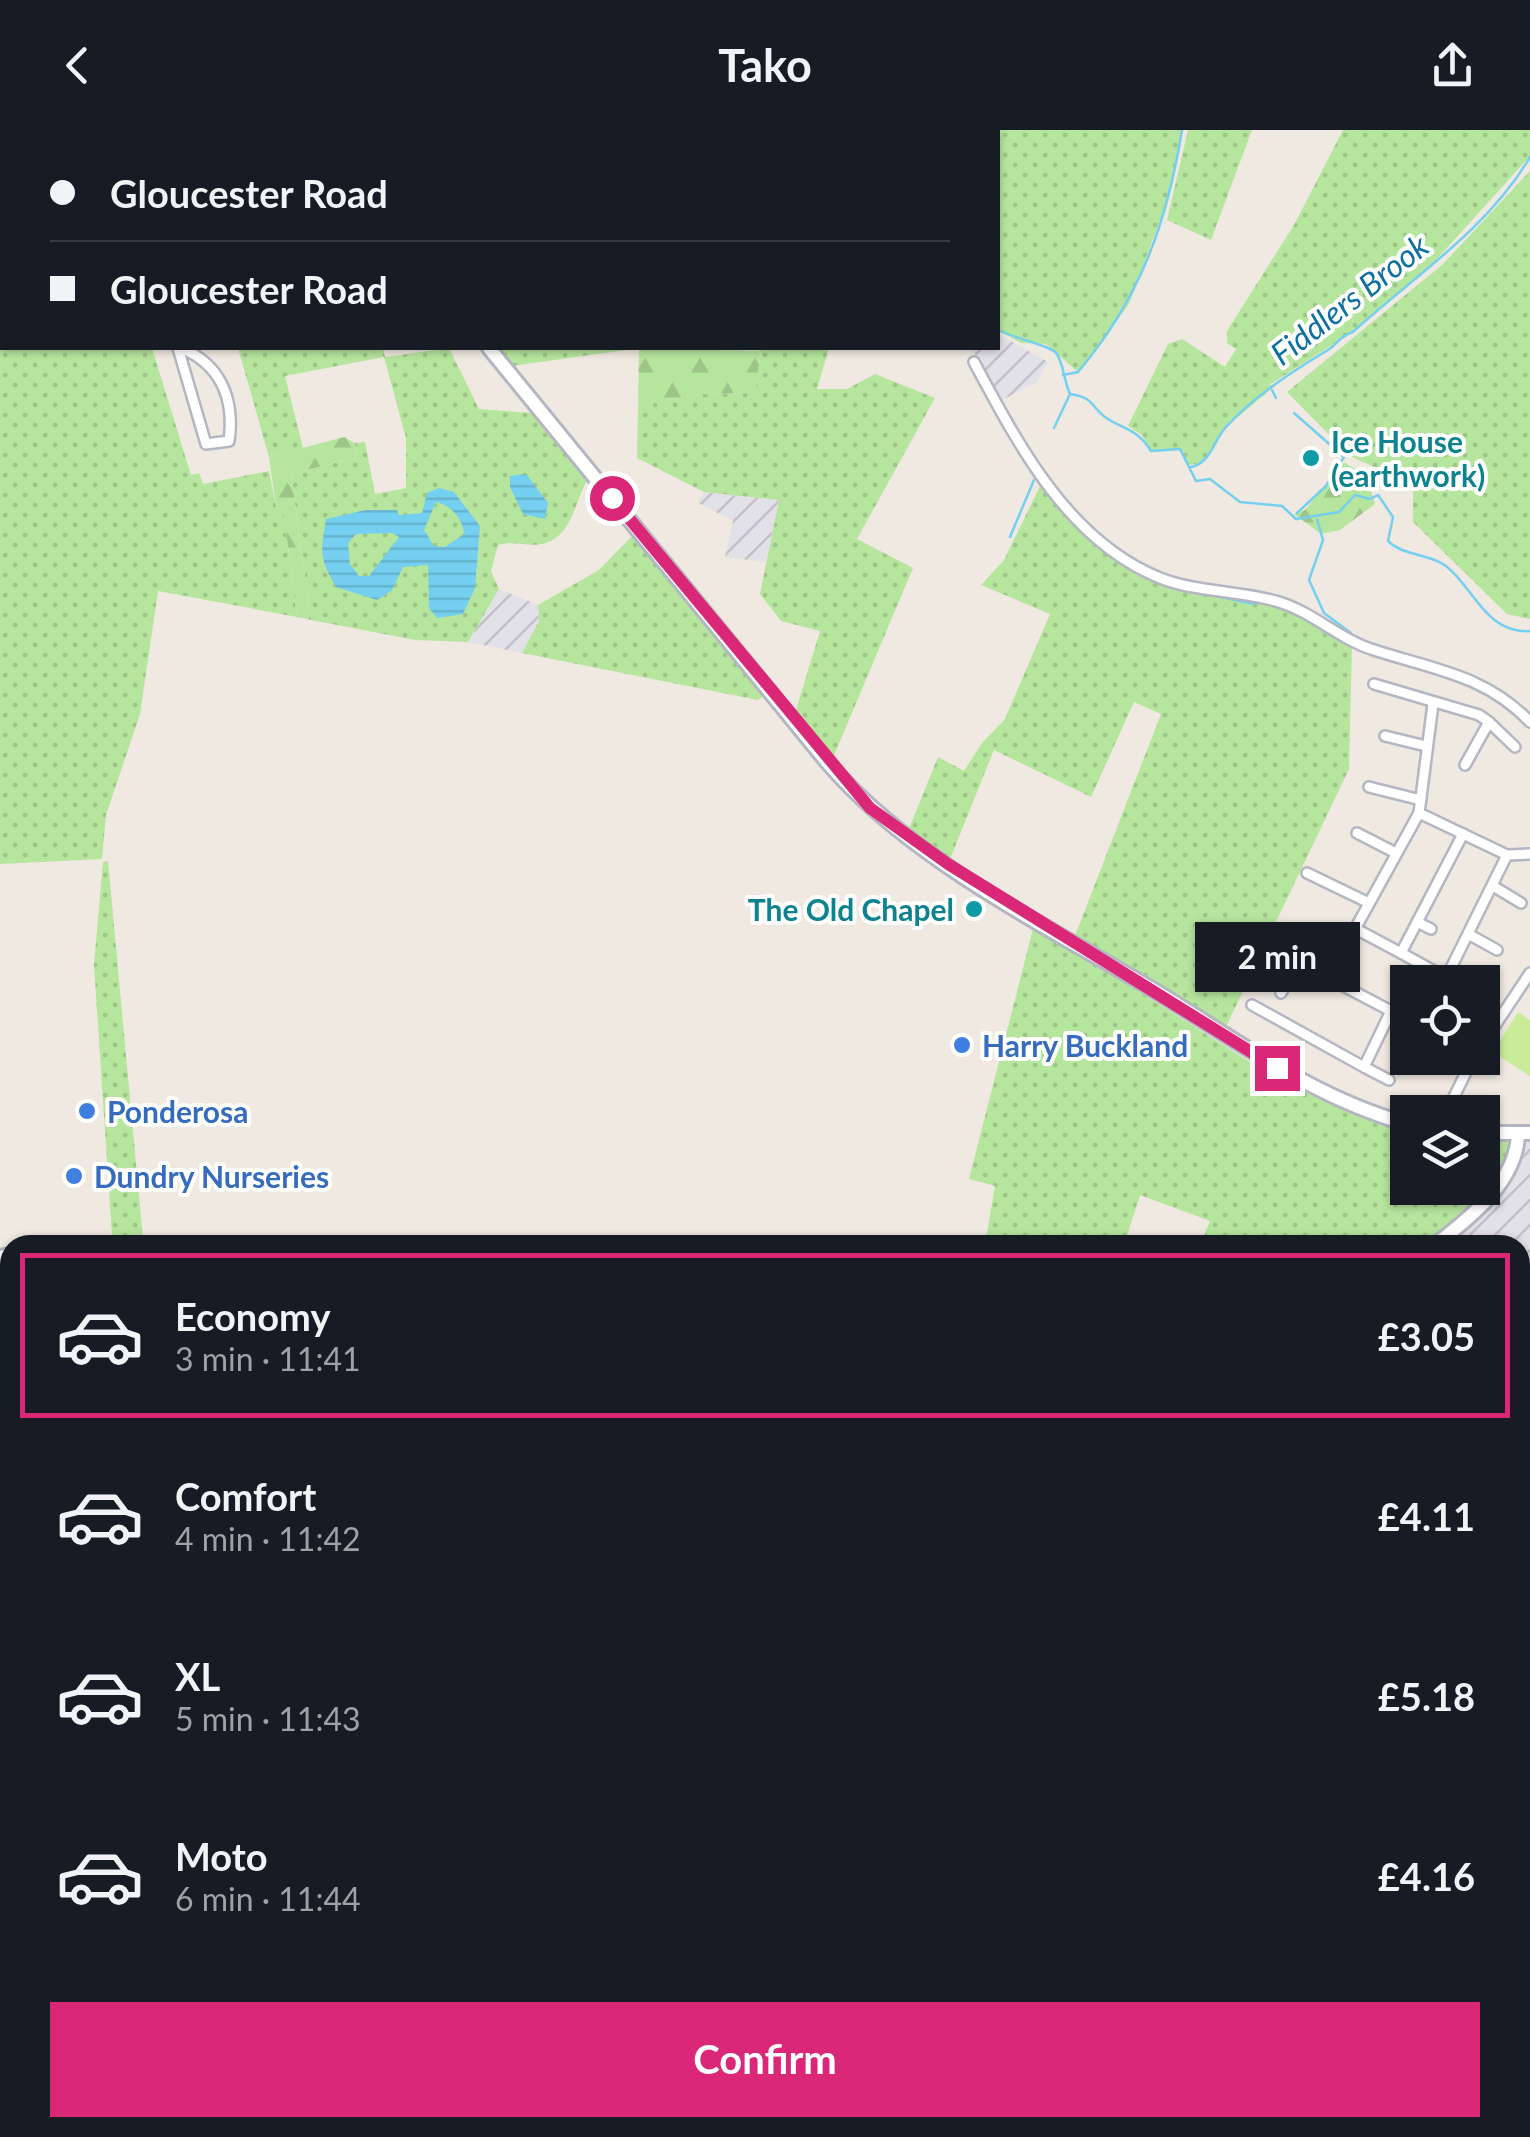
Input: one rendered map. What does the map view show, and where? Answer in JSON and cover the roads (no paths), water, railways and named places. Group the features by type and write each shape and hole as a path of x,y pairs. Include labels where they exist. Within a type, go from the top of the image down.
{"main road":[{"path":"490,350 870,808 948,864 1277,1068 1341,1102 1390,1118"},
{"path":"1446,1235 1489,1196 1511,1168 1524,1134"}],"street":[{"path":"180,350 206,444 229,441 222,382 206,358 184,350"},
{"path":"974,362 1043,480 1079,520 1136,566 1186,586 1277,601 1352,644 1467,676 1499,694 1530,722"},
{"path":"1374,684 1479,715 1516,747"},
{"path":"1328,978 1394,852 1420,812 1434,704"},
{"path":"1465,765 1489,722"},
{"path":"1384,736 1426,746"},
{"path":"1369,787 1420,800"},
{"path":"1420,812 1506,855 1530,854"},
{"path":"1358,834 1394,852"},
{"path":"1401,953 1463,834"},
{"path":"1455,965 1506,855"},
{"path":"1307,873 1367,902"},
{"path":"1494,886 1520,902"},
{"path":"1417,922 1431,929"},
{"path":"1356,928 1421,965"},
{"path":"1299,934 1291,953 1298,962 1390,1010"},
{"path":"1470,934 1497,950"},
{"path":"1281,992 1298,962"},
{"path":"1500,1019 1530,974"},
{"path":"1252,1006 1389,1080"},
{"path":"1364,1067 1390,1013"}],"water":[{"path":"526,474 548,503 545,519 523,514 510,487 510,476"},
{"path":"439,488 454,492 480,526 475,588 463,614 437,618 429,608 428,565 403,567 392,590 377,600 336,587 322,554 326,519 366,510 397,510 399,515 422,513 427,493","holes":["436,502 451,509 463,528 464,534 445,547 434,546 424,530","392,533 399,537 369,576 359,576 350,564 348,543 356,534"]}],"waterway":[{"path":"1063,375 1078,372 1134,289 1159,229 1182,130"},
{"name":"Fiddlers Brook","path":"1191,467 1203,461 1226,427 1249,405 1353,332 1471,230 1513,183 1530,157"},
{"path":"1000,331 1054,351 1070,394 1089,401 1102,415 1136,435 1151,451 1180,449 1196,481 1210,479 1240,502 1282,506 1296,519 1339,512 1355,495 1370,499 1378,495 1393,517 1388,541 1446,566 1492,618 1515,630 1530,631"},
{"path":"1272,390 1276,398"},
{"path":"1054,428 1070,394"},
{"path":"1294,413 1344,457 1326,486 1297,513"},
{"path":"1010,537 1034,480"},
{"path":"1317,519 1323,540 1309,580 1324,613 1351,633"},
{"path":"1197,592 1254,604"}],"place":[{"name":"Ice House (earthwork)","path":"1311,458"},
{"name":"The Old Chapel","path":"974,909"},
{"name":"Harry Buckland","path":"962,1045"},
{"name":"Ponderosa","path":"87,1111"},
{"name":"Dundry Nurseries","path":"74,1176"}]}
